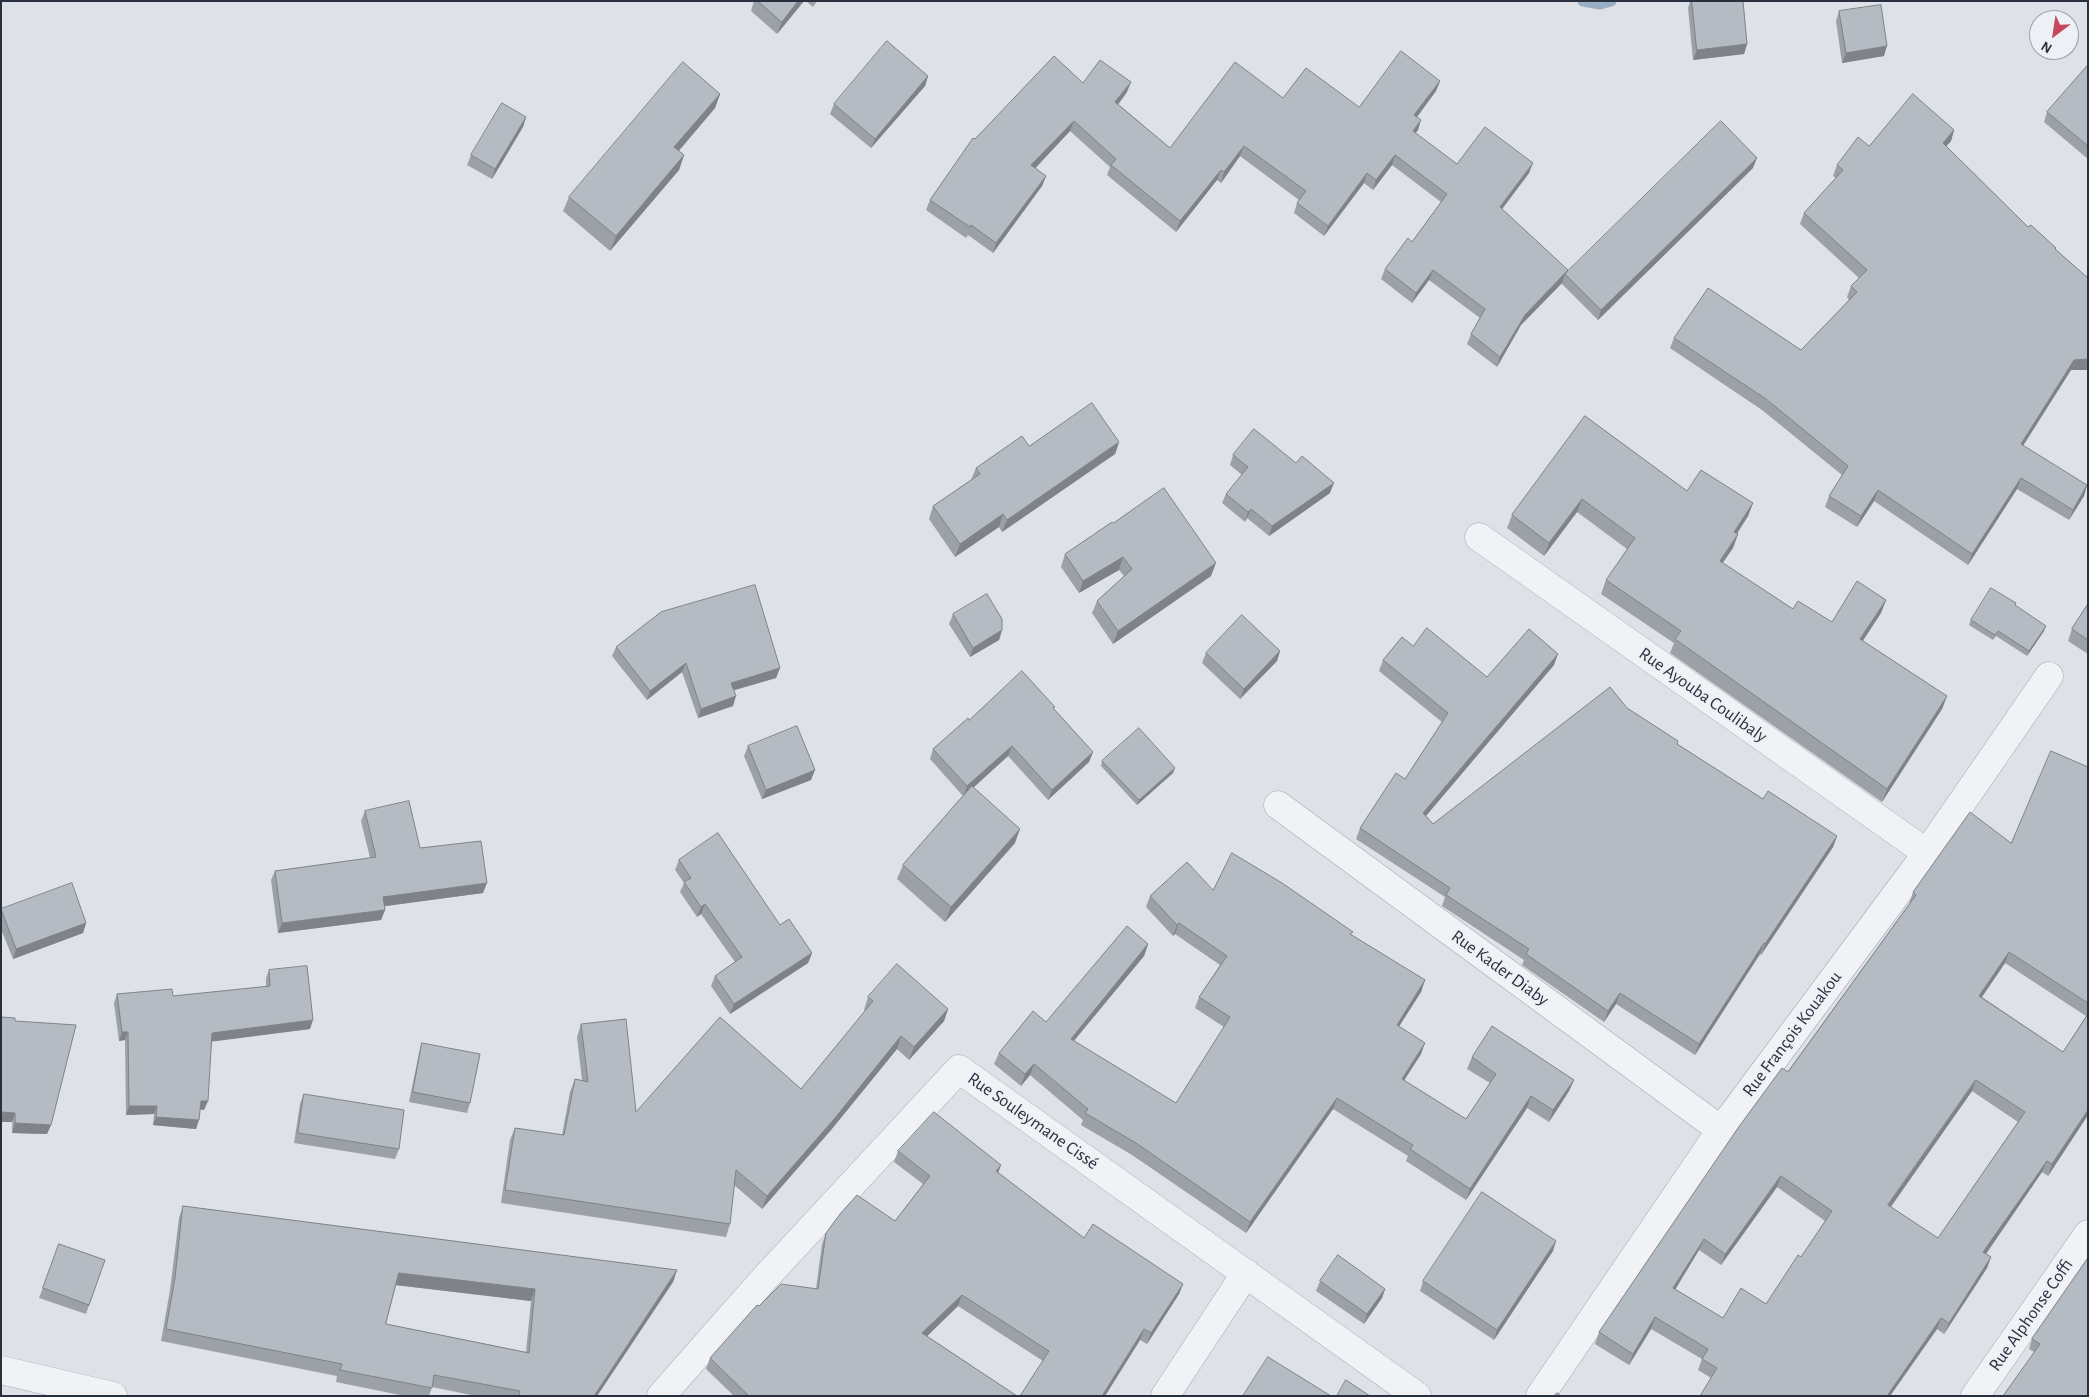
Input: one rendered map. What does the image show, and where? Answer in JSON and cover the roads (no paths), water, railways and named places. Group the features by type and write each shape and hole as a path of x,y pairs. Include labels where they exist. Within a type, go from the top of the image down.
{"street":[{"name":"Rue Ayouba Coulibaly","path":"1479,537 1927,853"},
{"name":"Rue François Kouakou","path":"1540,1396 1721,1130 1927,853 2049,676"},
{"name":"Rue Kader Diaby","path":"1278,805 1721,1130"},
{"name":"Rue Souleymane Cissé","path":"662,1396 765,1278 959,1069 1417,1396"},
{"name":"Rue Alphonse Coffi","path":"1975,1396 2088,1234"},
{"path":"1165,1396 1246,1273"},
{"path":"1,1370 113,1396"}],"waterway":[{"path":"1583,1 1600,4 1611,1"}]}
